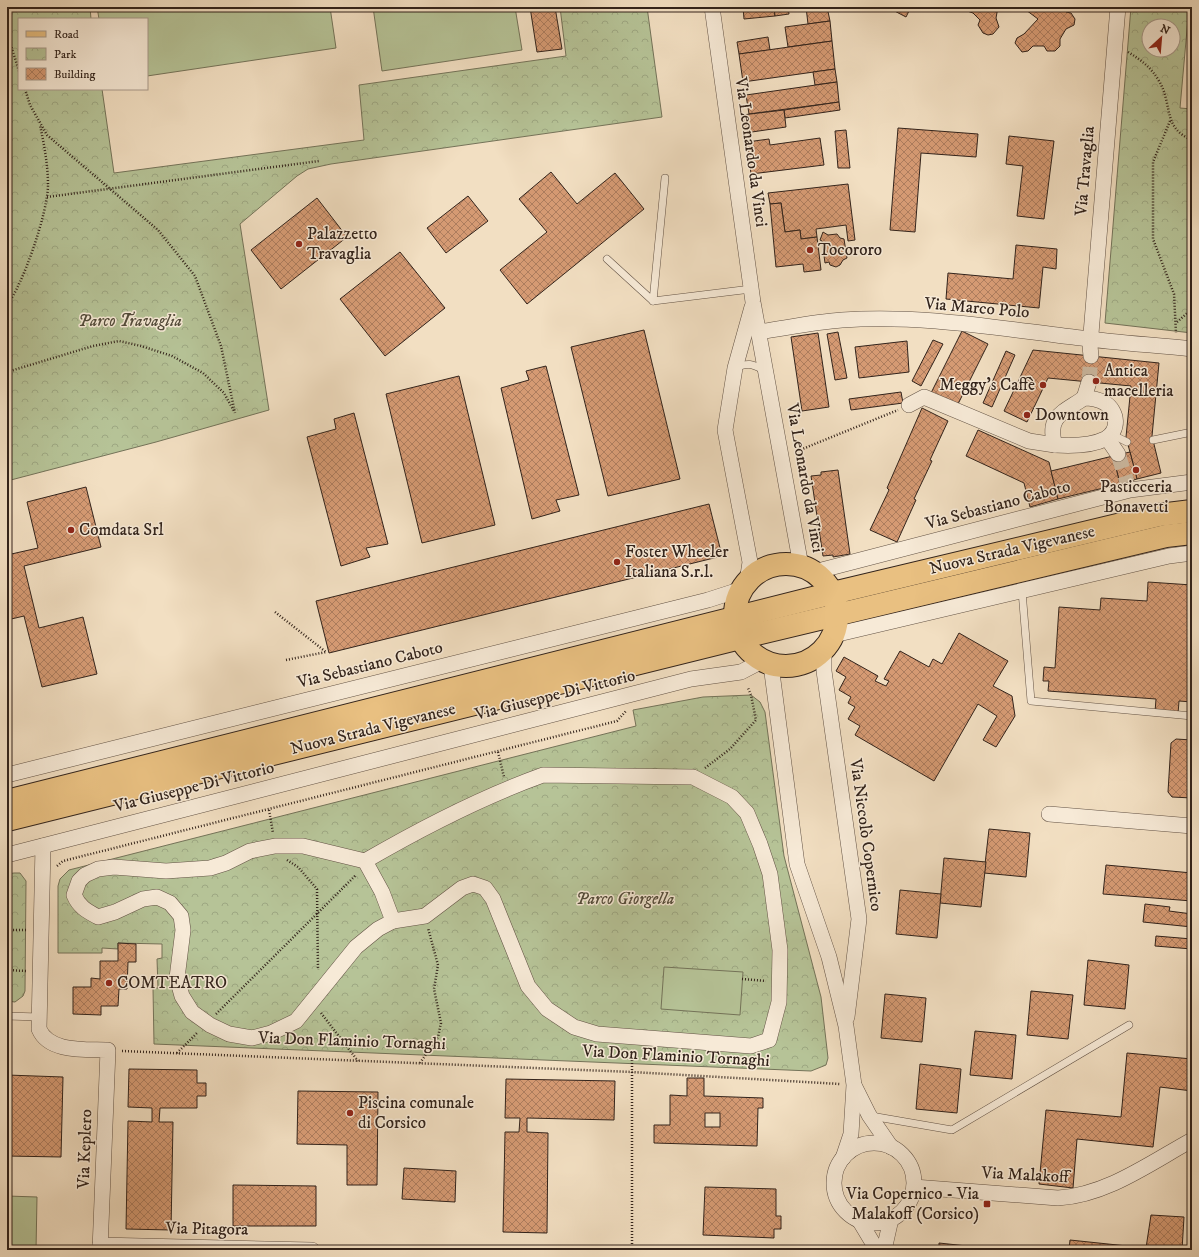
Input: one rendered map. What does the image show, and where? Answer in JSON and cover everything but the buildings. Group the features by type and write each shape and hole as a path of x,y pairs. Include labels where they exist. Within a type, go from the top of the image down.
{"main road":[{"name":"Nuova Strada Vigevanese","path":"7,820 737,628 833,593 1159,515 1192,511"},
{"name":"Nuova Strada Vigevanese","path":"7,801 737,628 838,614 1166,536 1192,533"},
{"path":"786,564 808,569 822,578 833,593 838,614 829,643 814,659 798,666 766,663 748,650 737,628 737,599 744,585 756,574 772,566 786,564"}],"street":[{"name":"Via Leonardo da Vinci","path":"712,7 758,332 781,457 808,569"},
{"name":"Via Travaglia","path":"1091,356 1090,339 1118,7"},
{"name":"Via Leonardo da Vinci","path":"744,585 750,562 725,430 735,368 752,296"},
{"name":"Via Marco Polo","path":"758,332 842,320 879,319 988,326 1090,339 1192,349"},
{"path":"1084,398 1089,382"},
{"path":"909,405 924,397 1029,441 1056,445 1070,446 1095,442 1109,436 1117,422 1111,408 1098,399 1084,398 1061,413 1054,421 1052,433 1056,445"},
{"path":"1109,436 1118,454"},
{"name":"Via Sebastiano Caboto","path":"808,569 1128,486 1192,482"},
{"path":"829,643 1022,591 1169,556 1192,553"},
{"name":"Via Sebastiano Caboto","path":"7,775 693,604 744,585"},
{"name":"Via Niccolò Copernico","path":"829,643 824,671 859,919 846,1026"},
{"name":"Via Niccolò Copernico","path":"766,663 797,864 829,957 846,1026 854,1085 851,1134 843,1158"},
{"name":"Via Giuseppe Di Vittorio","path":"7,855 684,681 741,672 766,663"},
{"path":"543,775 693,777 732,796 747,813 760,844 770,874 780,950 779,1002 769,1040 751,1046 597,1034 574,1027 547,1009 528,986 492,899 485,888 473,884 462,888 425,916 392,921 378,929 356,947 296,1021 271,1033 252,1038 229,1034 207,1023 192,1012 182,996 177,978 183,930 180,916 170,903 157,897 143,899 115,912 98,917 77,903 74,895 79,881 85,875 98,869 114,867 166,871 210,868 226,863 250,851 275,846 303,846 365,861 411,834 543,775"},
{"path":"1049,814 1192,826"},
{"path":"43,846 39,1029 42,1034 52,1043 61,1047 108,1050"},
{"path":"365,861 382,892 392,921"},
{"name":"Via Keplero","path":"100,1248 108,1050"},
{"path":"854,1085 869,1116 891,1147"},
{"name":"Via Malakoff","path":"914,1187 1058,1198 1077,1197 1114,1183 1192,1140"},
{"path":"865,1144 883,1144 891,1147 900,1153 911,1167 914,1187 913,1194 906,1207 891,1219 880,1222 859,1220 850,1214 841,1204 837,1196 835,1180 837,1170 843,1158 850,1152 865,1144"},
{"path":"884,1250 891,1219"},
{"path":"859,1220 877,1250"},
{"name":"Via Pitagora","path":"100,1248 312,1250"}],"lane":[{"path":"653,301 665,178"},
{"path":"607,259 653,301 752,296"},
{"path":"735,368 745,363 752,364 766,371"},
{"path":"1153,440 1192,432"},
{"path":"1109,436 1127,442"},
{"path":"1022,591 1031,701 1192,716"},
{"path":"7,1016 39,1017"},
{"path":"869,1116 952,1130 1129,1025"}],"path":[{"path":"7,33 18,68"},
{"path":"1115,49 1126,50 1149,65 1160,81 1166,96 1170,122 1181,135 1192,140"},
{"path":"7,372 92,346 119,341 172,356 203,373 224,393 235,413 221,346 195,276 158,230 47,135 30,105 25,90"},
{"path":"1170,122 1153,162 1153,239 1174,294 1177,323 1175,347"},
{"path":"7,305 14,297 24,274 46,208 48,185 40,123"},
{"path":"47,197 319,161"},
{"path":"1177,323 1192,309"},
{"path":"781,457 909,405"},
{"path":"275,612 326,652 286,660"},
{"path":"693,777 730,749 756,720 751,695 748,688"},
{"path":"498,752 507,790"},
{"path":"268,810 278,854 298,868 318,890 320,1011 358,1060"},
{"path":"176,1053 356,876 365,861"},
{"path":"420,1063 438,1037 441,1023 434,989 438,965 425,916"},
{"path":"7,930 29,930"},
{"path":"7,970 28,971"},
{"path":"742,980 780,982"},
{"path":"632,1037 632,1250"},
{"name":"Via Don Flaminio Tornaghi","path":"108,1050 632,1072 854,1085"}],"green space":[{"name":"Parco Travaglia","path":"7,7 90,7 91,18 18,18 18,90 102,90 114,173 364,140 359,85 566,56 560,7 647,7 662,117 331,164 308,169 297,176 240,224 269,410 156,442 7,481"},
{"path":"97,7 330,7 336,48 148,76 148,18 99,18"},
{"path":"373,7 515,7 522,50 382,71"},
{"path":"1131,7 1189,7 1180,108 1192,109 1192,333 1105,323"},
{"name":"Parco Giorgella","path":"751,695 760,702 765,712 784,856 821,997 828,1058 826,1065 811,1071 154,1044 153,988 158,988 157,959 162,958 162,944 118,943 118,949 102,948 102,953 58,953 58,886 60,879 69,870 636,726 633,710 703,697"},
{"path":"20,873 26,881 25,991 23,996 15,1002 7,1001 7,874"},
{"path":"664,967 743,972 740,1015 661,1009"},
{"path":"7,1196 37,1197 36,1250 7,1250"}],"tunnel":[{"path":"1089,382 1091,356"},
{"path":"1118,454 1127,482"}],"place":[{"name":"Palazzetto Travaglia","path":"299,244"},
{"name":"Tocororo","path":"810,250"},
{"name":"Antica macelleria","path":"1096,381"},
{"name":"Meggy's Caffè","path":"1043,385"},
{"name":"Downtown","path":"1027,415"},
{"name":"Pasticceria Bonavetti","path":"1136,470"},
{"name":"Comdata Srl","path":"71,530"},
{"name":"Foster Wheeler Italiana S.r.l.","path":"617,562"},
{"name":"COMTEATRO","path":"109,983"},
{"name":"Piscina comunale di Corsico","path":"350,1113"},
{"name":"Via Copernico - Via Malakoff (Corsico)","path":"987,1204"}]}
